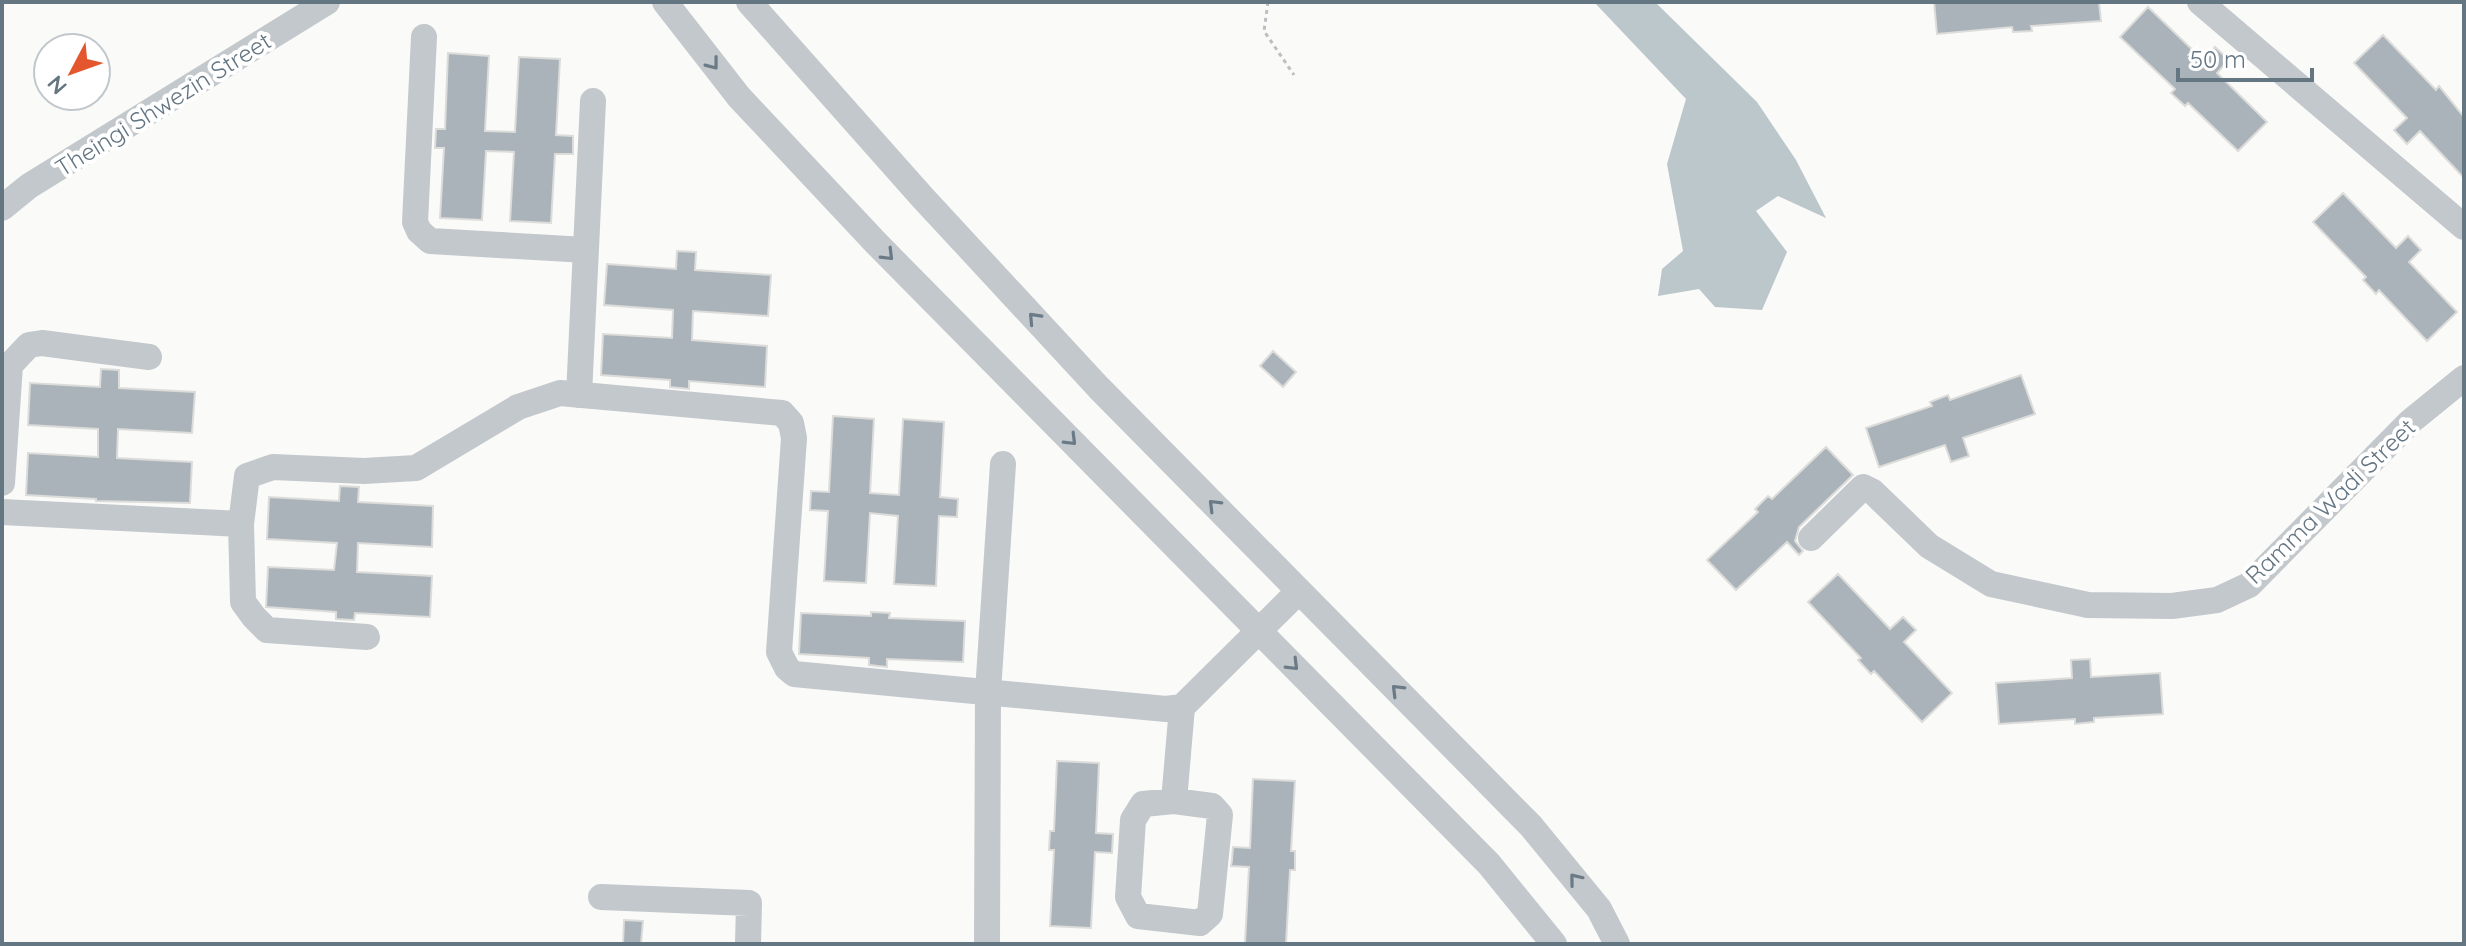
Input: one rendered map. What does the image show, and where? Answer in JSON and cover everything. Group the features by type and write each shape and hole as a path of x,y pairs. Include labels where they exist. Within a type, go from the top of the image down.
{"street":[{"name":"Theingi Shwezin Street","path":"2,208 29,186 327,2"},
{"path":"665,2 739,97 1489,864 1554,944"},
{"path":"749,2 923,198 1099,388 1531,826 1599,909 1617,944"},
{"path":"2200,2 2464,227"},
{"path":"424,37 415,222 419,231 430,241 586,250"},
{"path":"579,395 593,101"},
{"path":"2,483 10,365 29,345 42,343 149,357"},
{"name":"Ramma Wadi Street","path":"1811,538 1863,487 1873,492 1929,546 1991,584 2088,605 2172,606 2217,600 2249,585 2411,421 2464,378"},
{"path":"367,637 267,630 243,602 241,524 247,476 273,467 364,471 416,468 518,407 560,393 782,413 791,423 794,438 779,652 787,668 794,674 1166,709 1182,707 1299,591"},
{"path":"987,944 988,692 1003,464"},
{"path":"2,512 241,524"},
{"path":"1174,801 1182,707"},
{"path":"1174,801 1212,806 1220,815 1210,914 1200,923 1138,916 1128,897 1133,820 1143,804 1174,801"},
{"path":"601,897 749,903 748,944"}],"path":[{"path":"1268,2 1264,31 1294,75"}],"shaded area":[{"path":"1594,2 1655,2 1757,102 1796,160 1826,218 1778,196 1756,211 1787,252 1762,310 1715,307 1699,289 1658,296 1662,269 1683,251 1667,164 1686,99"}],"building":[{"path":"1934,2 2099,2 2101,21 2031,26 2032,31 2013,32 2012,27 1937,34"},
{"path":"2148,7 2203,60 2215,47 2229,60 2217,73 2267,122 2238,151 2188,103 2185,106 2171,93 2175,89 2120,37"},
{"path":"2383,35 2436,90 2439,86 2464,117 2464,178 2420,131 2407,144 2394,130 2407,118 2354,63"},
{"path":"448,53 489,56 485,131 515,132 519,57 560,59 556,135 573,136 573,154 555,154 551,223 510,221 514,152 486,151 482,220 440,218 444,148 435,148 436,129 445,129"},
{"path":"2343,193 2396,248 2408,236 2421,250 2409,262 2457,312 2427,341 2379,290 2376,294 2363,280 2366,277 2313,222"},
{"path":"677,251 696,252 695,270 771,275 768,316 693,311 692,340 767,346 765,387 689,381 689,389 670,387 670,380 601,375 603,334 672,338 673,310 604,305 607,264 676,269"},
{"path":"1273,351 1296,372 1283,387 1260,366"},
{"path":"101,369 119,370 119,388 195,392 192,433 118,429 117,458 192,462 190,503 96,501 26,495 28,453 98,457 98,429 28,425 30,383 100,387"},
{"path":"2021,375 2035,414 1963,438 1969,456 1951,462 1945,445 1879,467 1866,428 1932,406 1930,402 1948,395 1950,400"},
{"path":"833,416 874,419 870,493 899,495 903,419 944,422 940,497 958,499 957,517 939,516 936,586 894,584 898,516 870,513 866,583 824,581 828,511 810,510 811,491 829,492"},
{"path":"1826,447 1853,475 1799,527 1795,541 1803,551 1799,555 1787,542 1736,590 1707,560 1758,512 1755,509 1768,496 1772,499"},
{"path":"340,486 359,487 358,502 433,506 432,547 358,543 357,572 432,576 430,617 355,613 354,620 336,619 336,612 266,607 268,567 334,570 337,543 267,539 269,497 339,501"},
{"path":"1838,574 1890,629 1903,617 1916,630 1904,642 1952,693 1922,722 1874,671 1871,674 1858,660 1861,658 1808,602"},
{"path":"871,612 890,613 889,618 965,621 963,662 887,659 887,667 869,665 869,658 799,654 801,613 871,616"},
{"path":"2090,659 2091,677 2160,673 2163,714 2094,718 2094,722 2075,724 2075,719 1999,724 1996,683 2072,678 2071,660"},
{"path":"1057,761 1099,763 1096,833 1113,834 1112,853 1095,852 1091,928 1050,926 1054,850 1049,850 1050,831 1054,831"},
{"path":"1253,779 1295,781 1291,851 1295,851 1295,870 1290,870 1286,944 1245,943 1249,867 1231,866 1233,847 1250,848"},
{"path":"624,920 643,921 641,944 623,944"}]}
